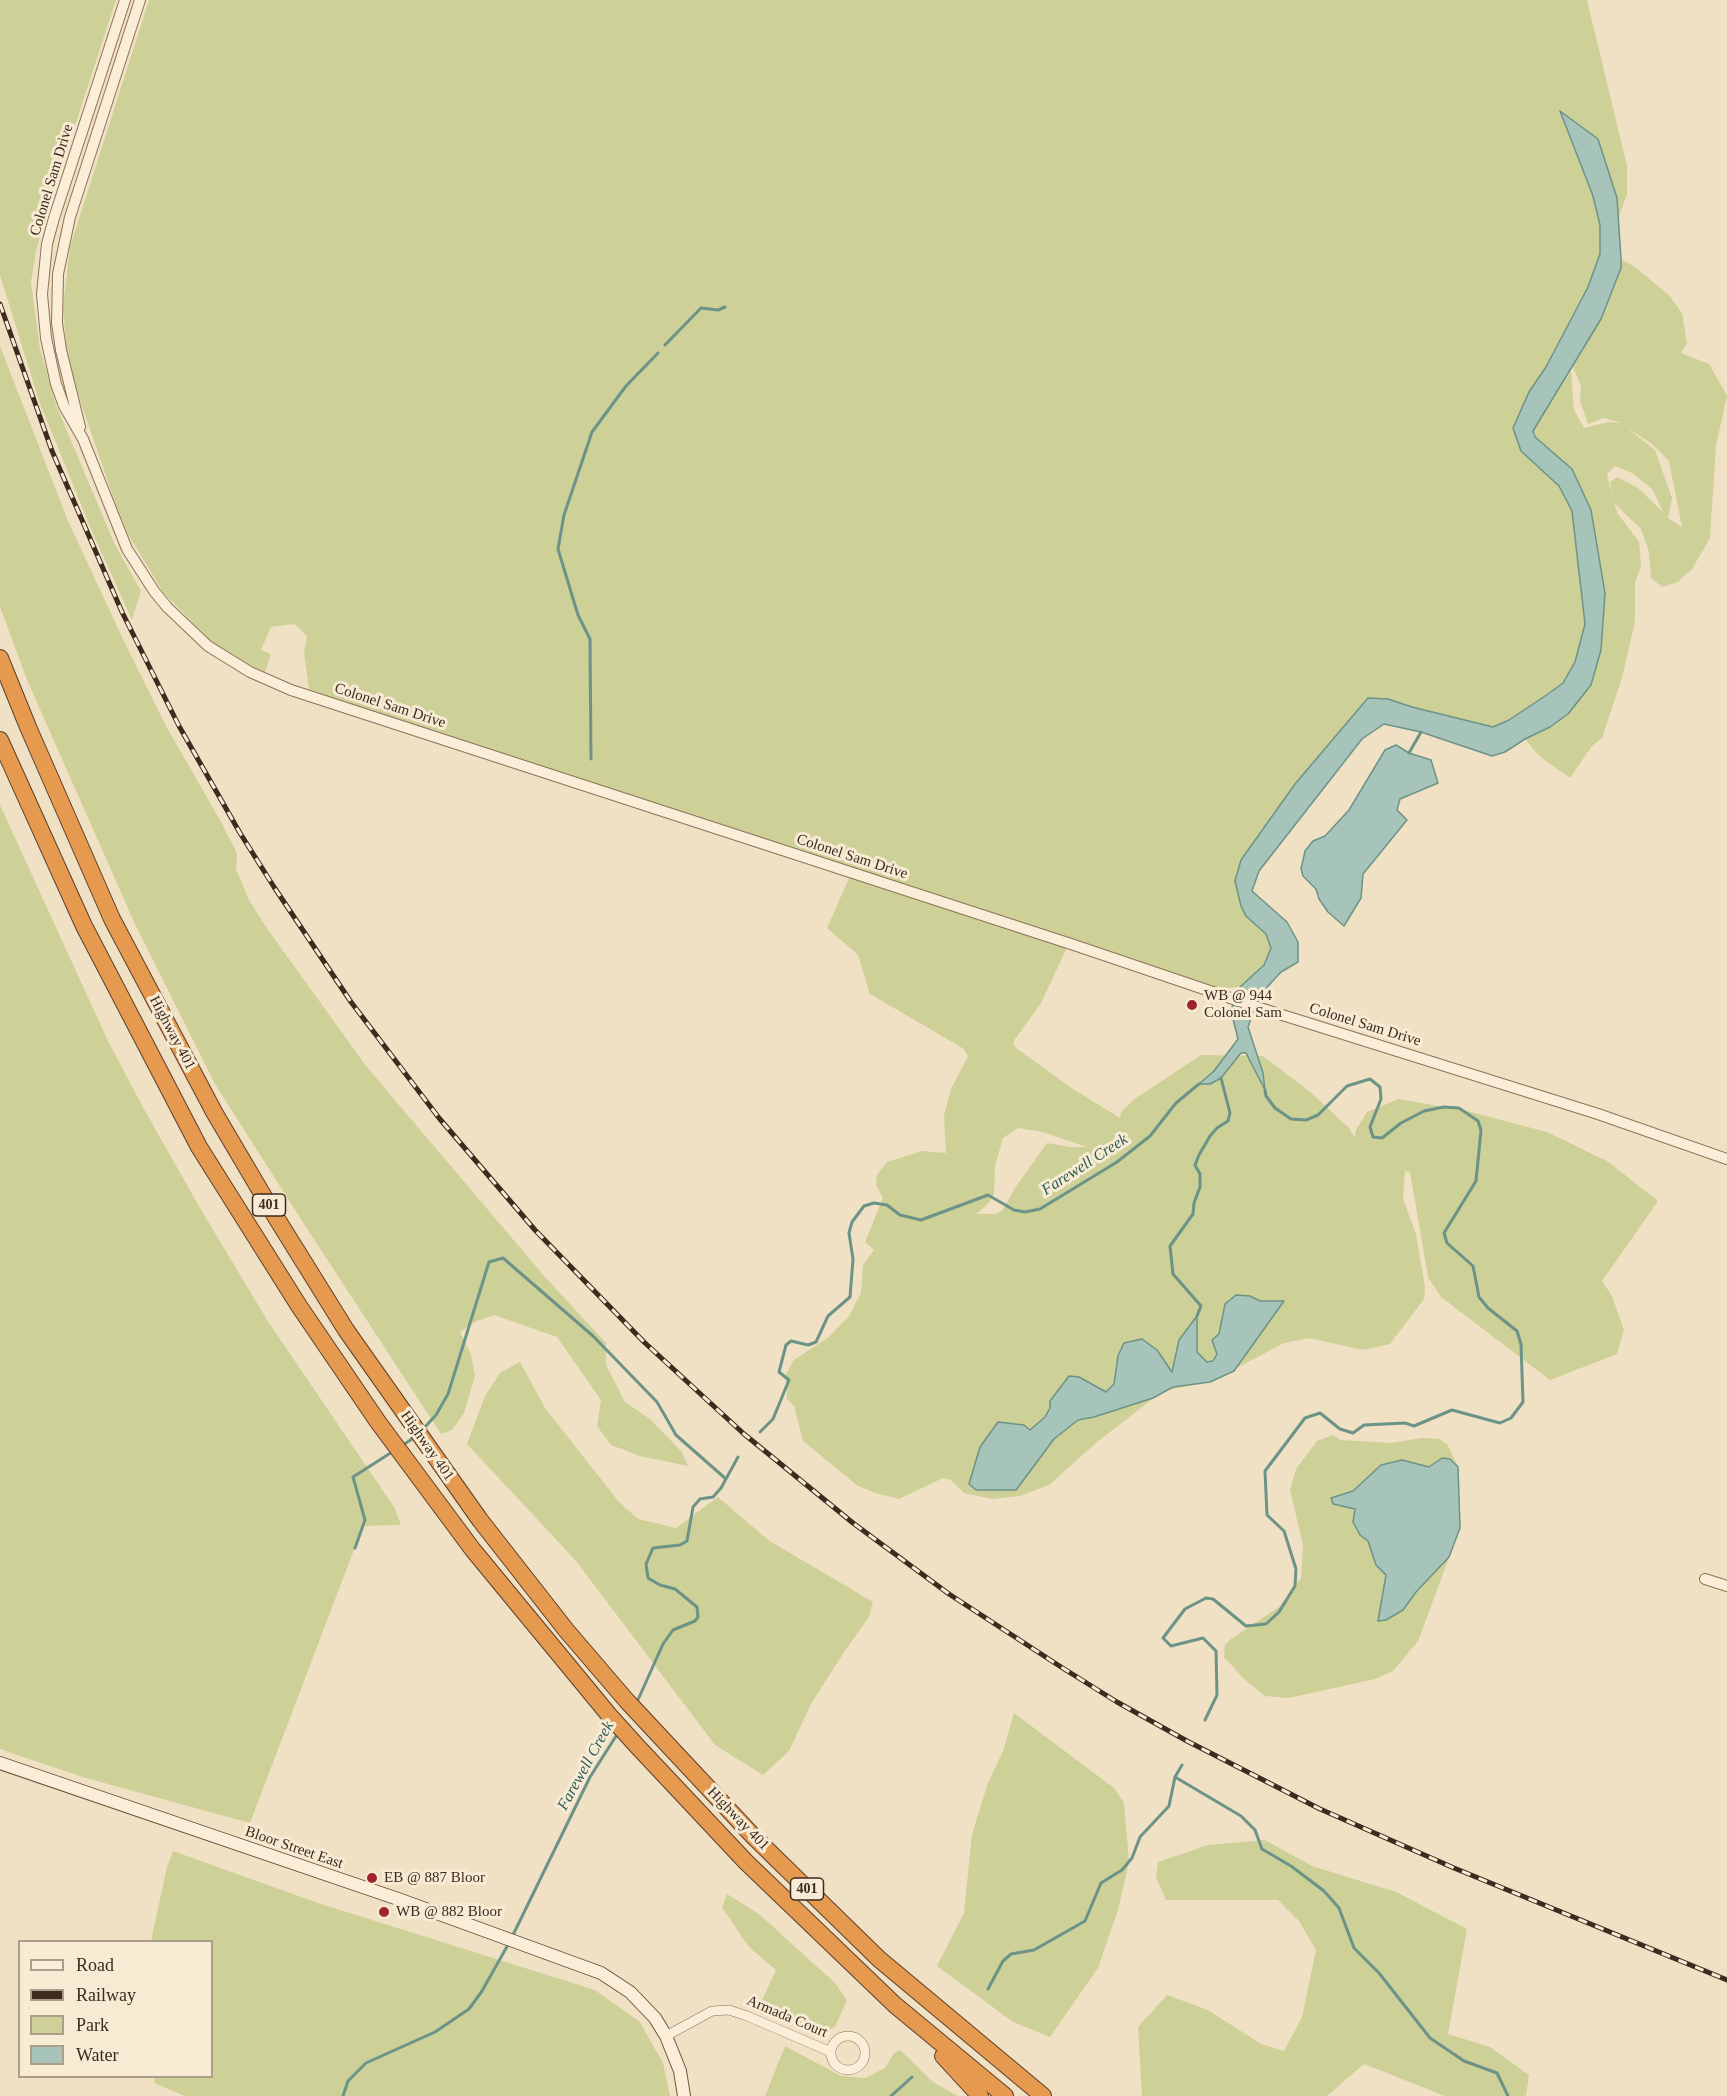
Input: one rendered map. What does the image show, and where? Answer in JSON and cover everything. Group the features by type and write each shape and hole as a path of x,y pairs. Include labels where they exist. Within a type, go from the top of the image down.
{"highway":[{"name":"Highway 401","path":"0,658 112,919 214,1112 346,1330 480,1520 566,1630 626,1700 754,1837 879,1959 1043,2096"},
{"name":"Highway 401","path":"0,740 84,926 199,1147 299,1306 398,1449 473,1550 637,1746 746,1862 896,2005 1005,2096"},
{"path":"896,2005 980,2096"}],"main road":[{"name":"Bloor Street East","path":"0,1763 587,1966 615,1981 644,2005 666,2036 680,2071 684,2096"}],"street":[{"name":"Colonel Sam Drive","path":"83,439 64,406 50,362 42,294 44,268 54,218 125,0"},
{"name":"Colonel Sam Drive","path":"140,0 70,217 58,274 57,323 61,350 83,439 127,549 154,591 185,626 208,646 250,672 300,693 1260,1008 1587,1110 1727,1159"},
{"path":"1705,1579 1727,1586"},
{"name":"Armada Court","path":"666,2036 712,2011 729,2010 831,2052"}],"green space":[{"path":"0,0 116,0 48,208 36,251 31,282 40,349 56,405 115,545 141,591 132,620 91,529 39,401 0,275"},
{"path":"149,0 1587,0 1627,166 1627,194 1618,219 1617,198 1561,113 1593,196 1600,225 1600,254 1588,287 1546,367 1529,392 1521,451 1559,486 1572,511 1585,624 1575,662 1563,683 1509,720 1493,727 1388,699 1241,860 1246,916 1266,934 1271,948 1264,965 1240,987 1213,989 1070,941 1041,1003 1013,1042 1016,1048 1073,1089 1120,1118 1121,1112 1133,1100 1201,1055 1263,1056 1309,1091 1349,1128 1355,1138 1356,1130 1367,1112 1399,1099 1463,1110 1547,1132 1607,1161 1658,1201 1602,1281 1612,1296 1624,1330 1617,1354 1550,1380 1441,1297 1428,1277 1410,1172 1405,1171 1403,1199 1416,1234 1425,1287 1424,1299 1390,1344 1363,1350 1309,1338 1284,1343 1210,1382 1163,1391 1097,1442 1049,1485 1020,1496 992,1499 964,1493 951,1480 943,1478 899,1499 858,1486 803,1441 794,1406 787,1399 786,1374 794,1360 829,1337 849,1316 861,1293 863,1265 874,1250 865,1242 883,1198 876,1185 877,1175 887,1162 922,1151 946,1153 944,1115 951,1089 968,1056 964,1049 870,994 858,955 827,928 850,876 358,708 309,689 304,653 307,636 295,624 271,627 261,650 271,654 265,672 241,661 212,642 163,592 128,534 115,502 73,380 66,344 63,307 70,247","holes":["1018,1128 1043,1132 1087,1147 1047,1143 1015,1188 1002,1211 996,1214 976,1214 988,1204 994,1194 995,1166 1003,1138"]},
{"path":"1621,259 1635,267 1669,295 1682,313 1687,344 1681,353 1709,364 1727,396 1716,445 1710,538 1692,569 1678,582 1662,587 1651,578 1649,552 1641,529 1614,503 1618,514 1639,542 1641,566 1635,583 1635,621 1622,678 1602,738 1592,746 1570,778 1539,756 1525,739 1550,727 1568,714 1591,685 1572,469 1535,437 1533,431 1571,371 1574,410 1584,428 1608,422 1622,423 1604,418 1588,424 1580,401 1581,386 1573,367 1601,318 1621,268","holes":["1625,426 1652,444 1669,461 1682,527 1668,518 1672,498 1655,450","1615,466 1632,473 1653,490 1663,512 1638,488 1617,477 1610,482 1612,496 1607,474"]},
{"path":"0,346 68,521 166,726 237,853 236,869 249,900 366,1066 545,1277 606,1343 606,1365 625,1402 650,1419 682,1452 688,1466 640,1456 611,1445 597,1426 601,1400 557,1337 494,1315 477,1321 460,1332 471,1355 475,1376 464,1413 452,1430 441,1434 215,1084 135,924 27,680 0,607"},
{"path":"0,805 108,1041 145,1111 267,1320 394,1507 401,1525 363,1526 250,1823 86,1778 0,1749"},
{"path":"520,1362 545,1408 619,1502 638,1519 676,1528 718,1497 768,1540 873,1602 869,1617 811,1704 789,1751 763,1775 715,1745 576,1561 467,1444 485,1396 500,1373"},
{"path":"1333,1435 1340,1440 1390,1443 1422,1438 1439,1439 1447,1444 1458,1466 1460,1528 1418,1641 1393,1671 1375,1679 1289,1698 1265,1696 1245,1680 1224,1657 1225,1645 1279,1607 1301,1578 1303,1545 1290,1490 1296,1469 1317,1441"},
{"path":"1014,1713 1114,1788 1124,1803 1129,1862 1118,1910 1098,1968 1050,2037 1013,2022 937,1966 964,1913 972,1834 988,1783 1003,1751"},
{"path":"1265,1840 1312,1866 1396,1892 1467,1929 1448,2034 1490,2047 1529,2075 1526,2096 1445,2096 1364,2064 1327,2096 1142,2096 1138,2027 1167,1995 1208,2010 1261,2044 1284,2051 1302,2017 1316,1950 1299,1921 1278,1900 1166,1900 1156,1877 1158,1862 1208,1845"},
{"path":"173,1851 318,1903 595,1990 640,2022 663,2063 670,2096 185,2096 154,2083 155,2078 213,2078 213,1940 151,1940 167,1867"},
{"path":"727,1894 759,1914 835,1983 847,2000 835,2027 818,2034 759,2007 776,1970 748,1946 722,1907"},
{"path":"785,2046 841,2076 865,2078 885,2068 894,2053 900,2050 933,2082 958,2096 765,2096"}],"water":[{"path":"1560,111 1598,139 1617,198 1621,259 1621,268 1601,319 1533,431 1535,437 1572,469 1591,510 1605,593 1601,650 1591,685 1568,714 1550,727 1505,752 1492,756 1421,732 1384,724 1362,739 1259,871 1252,891 1287,922 1298,942 1298,962 1281,972 1259,996 1248,1027 1263,1073 1265,1090 1246,1053 1241,1053 1221,1078 1210,1084 1199,1084 1214,1071 1238,1039 1231,1011 1235,997 1240,987 1264,965 1271,948 1266,934 1246,916 1241,906 1235,881 1241,860 1295,784 1368,698 1388,699 1493,727 1509,720 1563,683 1575,662 1585,624 1572,511 1559,486 1521,451 1513,428 1529,392 1546,367 1588,287 1600,254 1600,225 1593,196"},
{"path":"1396,745 1409,753 1431,760 1438,783 1400,799 1397,810 1407,820 1363,874 1361,898 1344,926 1328,912 1319,899 1316,889 1303,876 1301,869 1305,851 1313,841 1325,836 1349,810 1385,750"},
{"path":"1236,1295 1250,1296 1260,1301 1284,1301 1234,1371 1210,1382 1173,1387 1153,1398 1078,1420 1054,1439 1016,1490 976,1490 969,1484 980,1447 998,1422 1024,1425 1030,1430 1045,1417 1050,1408 1050,1401 1069,1376 1079,1377 1106,1392 1114,1384 1118,1356 1124,1343 1142,1339 1157,1350 1172,1372 1179,1340 1197,1316 1197,1352 1207,1362 1213,1361 1217,1354 1212,1340 1219,1334 1225,1304"},
{"path":"1442,1458 1450,1459 1458,1467 1460,1528 1449,1557 1416,1592 1403,1610 1386,1620 1378,1621 1386,1575 1376,1565 1368,1541 1360,1535 1353,1522 1355,1509 1333,1504 1331,1498 1353,1491 1381,1465 1402,1460 1429,1467"}],"waterway":[{"path":"665,345 701,308 718,310 725,307"},
{"path":"591,759 590,639 578,615 558,549 564,515 592,432 626,386 658,353"},
{"path":"1409,753 1421,732"},
{"path":"1197,1316 1201,1306 1173,1274 1170,1246 1193,1214 1200,1187 1200,1174 1195,1165 1199,1155 1210,1136 1228,1121 1230,1113 1221,1078"},
{"path":"1205,1720 1217,1695 1216,1651 1203,1638 1171,1646 1163,1638 1185,1609 1206,1598 1213,1599 1246,1626 1266,1624 1279,1612 1295,1586 1296,1569 1284,1531 1267,1515 1265,1471 1305,1418 1320,1413 1340,1429 1353,1433 1364,1425 1405,1423 1414,1426 1452,1410 1500,1423 1511,1418 1523,1402 1521,1344 1517,1331 1488,1308 1479,1297 1473,1266 1447,1243 1444,1233 1476,1181 1481,1130 1478,1121 1459,1108 1444,1107 1424,1111 1401,1123 1382,1138 1373,1137 1370,1127 1381,1099 1380,1087 1370,1079 1347,1086 1318,1115 1306,1120 1291,1119 1275,1108 1266,1096 1265,1090"},
{"name":"Farewell Creek","path":"760,1432 773,1419 789,1380 779,1372 786,1345 791,1341 808,1345 816,1342 828,1316 850,1297 853,1259 849,1233 852,1222 864,1206 874,1203 887,1205 900,1215 921,1220 988,1195 1014,1210 1025,1212 1040,1209 1117,1162 1150,1136 1176,1103 1199,1084"},
{"path":"424,1428 436,1415 448,1394 489,1262 503,1258 593,1336 657,1402 676,1435 726,1479"},
{"path":"403,1445 415,1437"},
{"path":"355,1548 365,1520 353,1477 392,1452"},
{"name":"Farewell Creek","path":"637,1702 663,1644 673,1630 695,1621 698,1617 697,1607 675,1589 660,1585 648,1578 646,1564 653,1548 680,1545 687,1541 693,1507 700,1499 713,1497 721,1488 738,1457"},
{"name":"Farewell Creek","path":"512,1937 590,1777 618,1733"},
{"path":"988,1989 1003,1961 1011,1954 1034,1950 1085,1921 1101,1883 1122,1870 1132,1858 1140,1837 1169,1806 1175,1777 1182,1765"},
{"path":"1175,1777 1241,1816 1255,1830 1262,1849 1291,1866 1324,1891 1339,1908 1354,1948 1379,1973 1430,2038 1464,2061 1497,2073 1508,2096"},
{"name":"Farewell Creek","path":"343,2096 348,2081 366,2063 435,2032 469,2009 509,1943"},
{"path":"891,2096 912,2077"}],"railway":[{"path":"0,304 52,451 122,612 179,726 240,833 351,1002 439,1118 535,1230 644,1342 744,1434 853,1523 949,1594 1117,1702 1187,1741 1320,1809 1454,1868 1727,1980"}],"place":[{"name":"WB @ 944 Colonel Sam","path":"1192,1005"},
{"name":"EB @ 887 Bloor","path":"372,1878"},
{"name":"WB @ 882 Bloor","path":"384,1912"}]}
